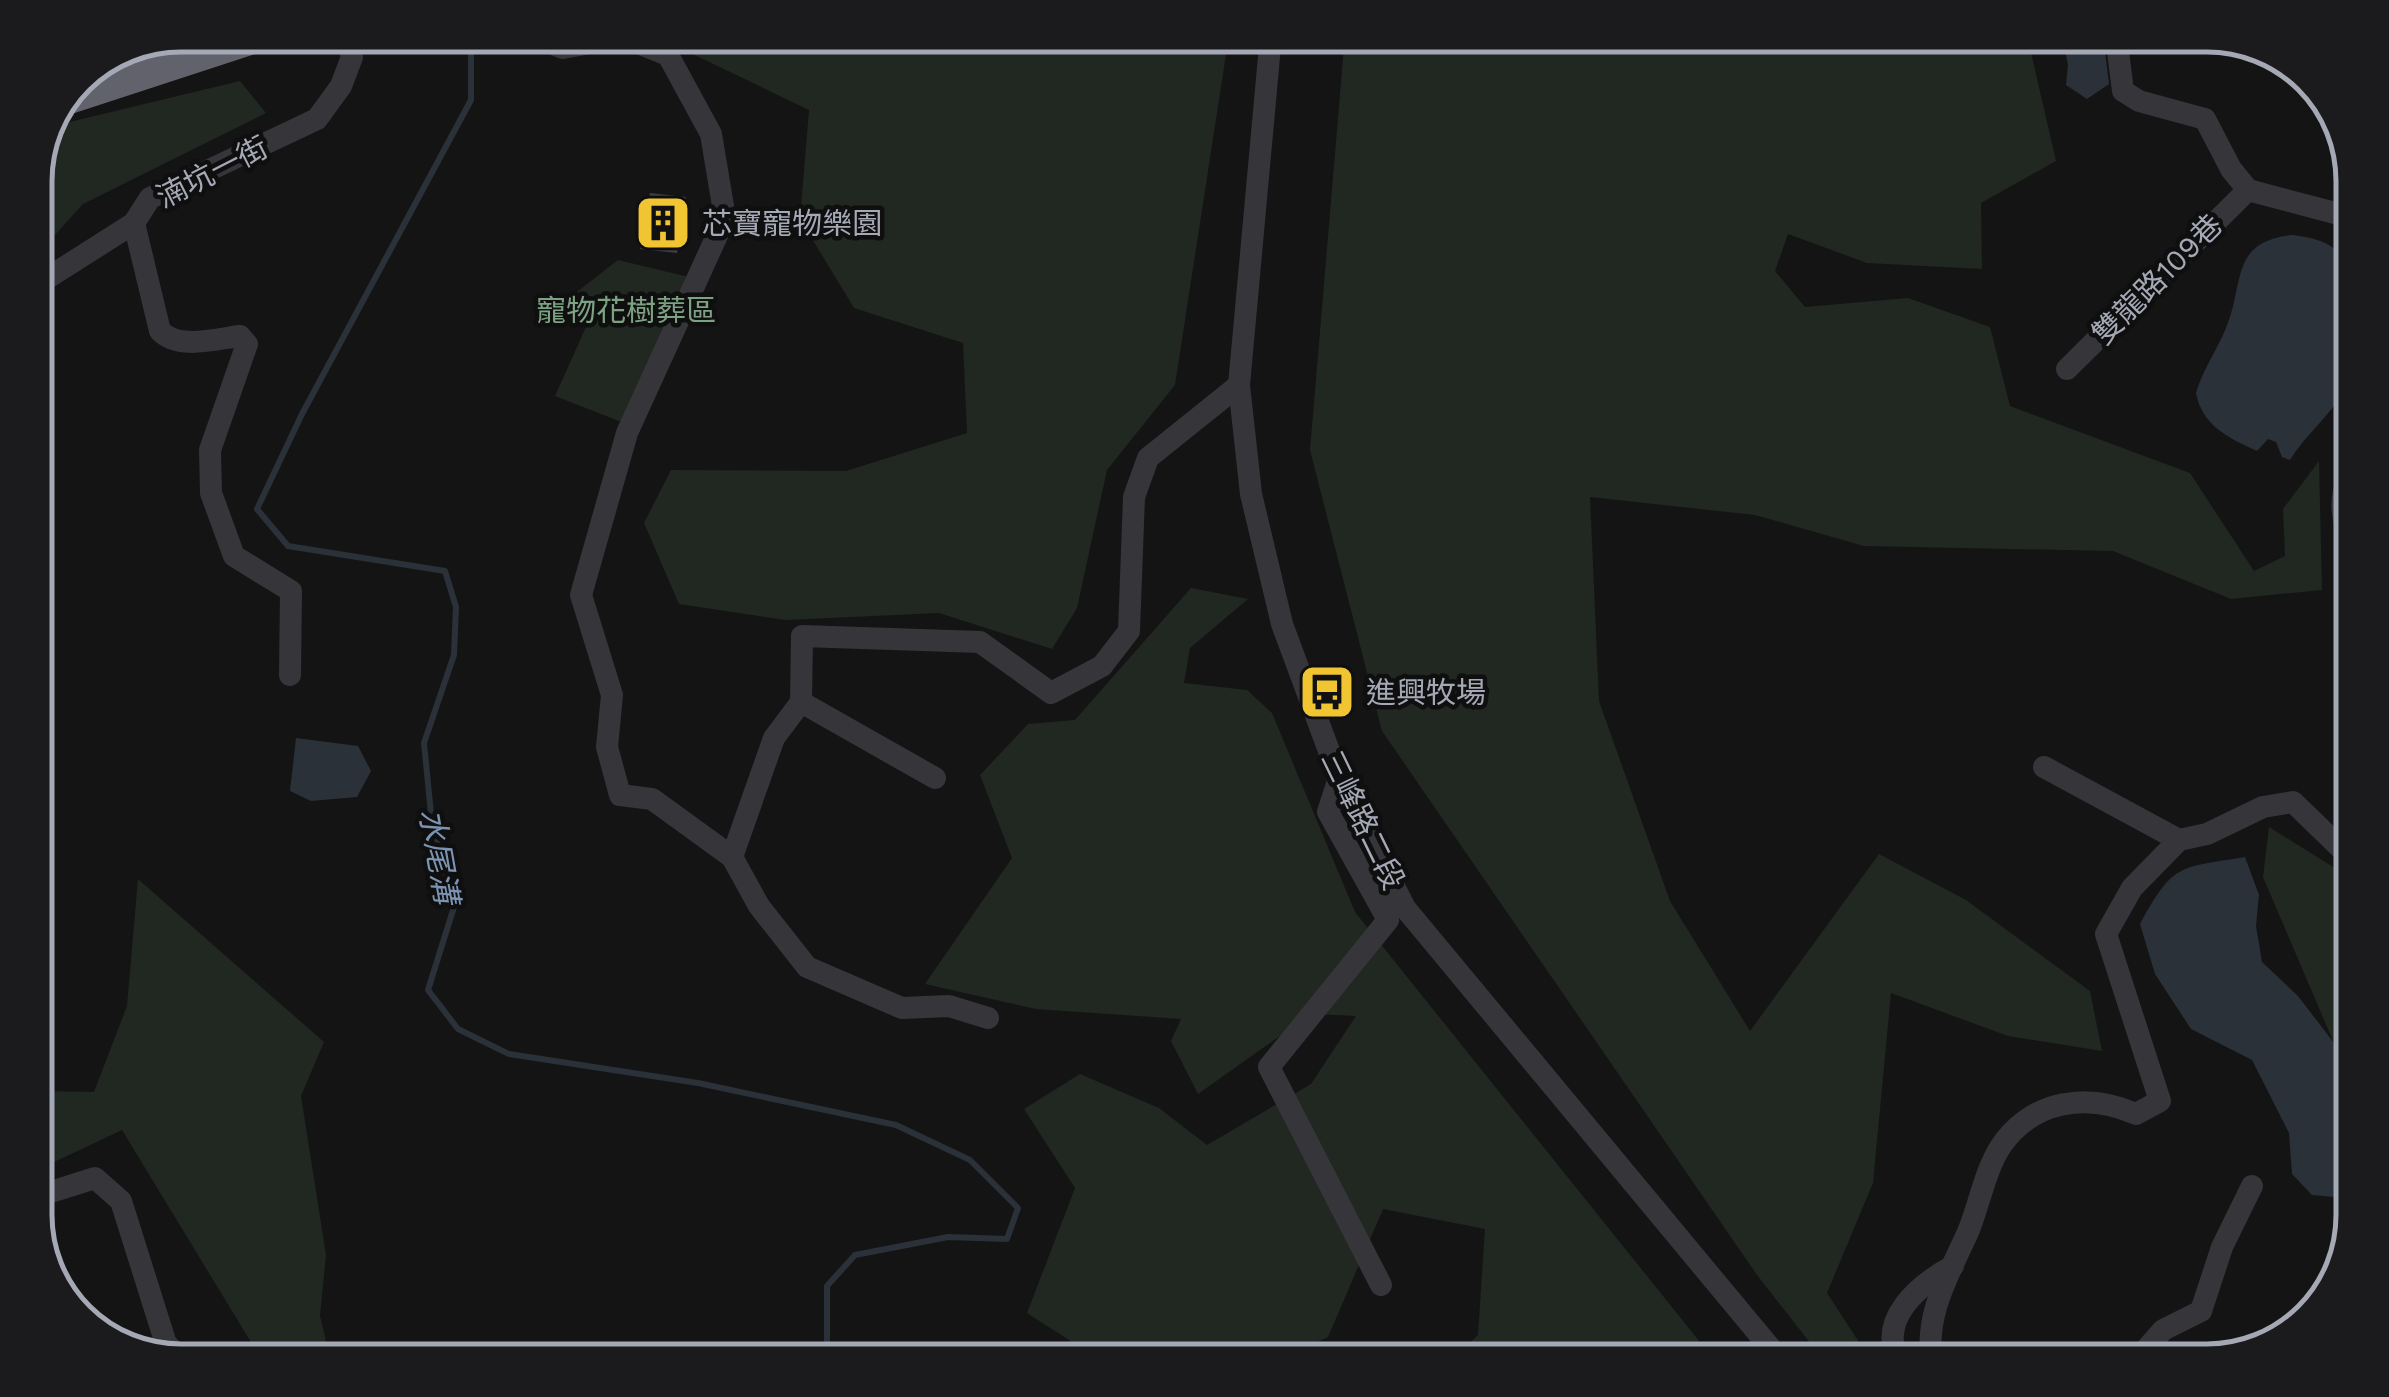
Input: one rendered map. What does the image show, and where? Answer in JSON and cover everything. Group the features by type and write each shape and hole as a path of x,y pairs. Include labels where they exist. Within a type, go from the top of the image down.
{"highway":[{"path":"90,92 214,52"}],"street":[{"name":"湳坑一街","path":"53,274 134,222 150,198 317,119 341,86 350,52"},
{"path":"663,52 668,54 711,134 724,218 626,433 580,595 612,695 607,748 620,795 652,799 732,857 759,906 807,967 902,1008 949,1006 988,1018"},
{"name":"三峰路二段","path":"1269,52 1239,385 1251,494 1282,624 1339,778 1406,908 1767,1344"},
{"path":"2118,52 2124,91 2139,101 2205,118 2231,169 2248,190 2336,213"},
{"name":"雙龍路109巷","path":"2067,369 2248,190"},
{"path":"134,222 160,331 168,340 193,342 240,336 247,344 210,450 211,493 234,556 291,591 290,675"},
{"path":"732,857 774,738 801,702 802,636 980,642 1051,693 1102,666 1129,631 1134,497 1148,458 1239,385"},
{"path":"801,702 935,778"},
{"path":"2044,766 2179,840"},
{"path":"1339,778 1328,812 1388,920 1269,1067 1381,1285"},
{"path":"1929,1344 1928,1334 1999,1148 2026,1119 2068,1102 2106,1101 2136,1114 2160,1101 2106,934 2132,888 2179,840 2207,834 2263,808 2292,802 2336,844"},
{"path":"53,1191 95,1178 121,1201 166,1343"},
{"path":"2150,1344 2163,1330 2201,1310 2222,1247 2252,1186"},
{"path":"1894,1344 1896,1318 1919,1284 1953,1266"}],"green space":[{"path":"688,52 1226,52 1175,385 1107,470 1077,608 1052,649 939,613 785,620 679,604 644,523 671,470 846,471 967,433 963,343 854,308 800,219 809,110"},
{"path":"1344,52 2031,52 2056,161 1981,203 1982,269 1867,263 1788,234 1775,271 1805,307 1908,298 1990,327 2010,406 2190,473 2254,571 2285,556 2283,509 2319,461 2322,590 2231,599 2113,551 1864,546 1755,515 1590,497 1599,701 1670,901 1750,1031 1879,854 1966,900 2090,991 2102,1051 2008,1036 1891,993 1873,1183 1827,1293 1860,1344 1811,1344 1757,1275 1382,731 1310,450"},
{"path":"240,81 266,113 83,204 53,237 53,173 57,148 67,122"},
{"name":"寵物花樹葬區","path":"618,260 689,277 624,423 555,396 586,327 573,295"},
{"path":"1191,588 1248,599 1190,648 1184,683 1247,690 1272,713 1355,912 1702,1344 1469,1344 1478,1335 1485,1229 1383,1209 1328,1337 1313,1344 1075,1344 1027,1313 1075,1188 1024,1109 1080,1074 1159,1108 1207,1145 1311,1084 1356,1016 1311,1014 1198,1094 1171,1041 1181,1019 1036,1009 925,984 1012,858 980,775 1028,724 1075,720"},
{"path":"2269,827 2336,869 2336,1048 2263,877"},
{"path":"138,879 324,1042 301,1096 326,1255 320,1316 327,1344 252,1344 122,1130 53,1163 53,1091 94,1092 127,1006"}],"shaded area":[{"path":"2065,52 2105,52 2109,84 2087,99 2066,85"},
{"path":"2292,235 2326,243 2336,250 2336,403 2290,460 2282,457 2276,442 2268,439 2257,451 2227,435 2204,414 2196,393 2226,328 2248,256 2272,239"},
{"path":"296,738 358,746 371,771 357,797 311,801 290,791"},
{"path":"2245,857 2259,895 2256,926 2262,962 2298,996 2336,1046 2336,1197 2312,1195 2292,1174 2289,1133 2252,1060 2191,1029 2155,974 2140,924 2171,878 2206,863"}],"building":[{"name":"芯寶寵物樂園","path":"650,193 686,197 677,253 640,249"}],"waterway":[{"name":"水尾溝","path":"470,52 471,100 302,414 257,509 288,546 445,571 456,607 454,655 424,743 431,814 454,907 428,990 458,1029 509,1054 698,1083 896,1125 970,1160 1018,1208 1007,1239 948,1237 855,1255 827,1286 827,1344"}],"place":[{"name":"芯寶寵物樂園","path":"663,223"},
{"name":"進興牧場","path":"1327,692"}]}
